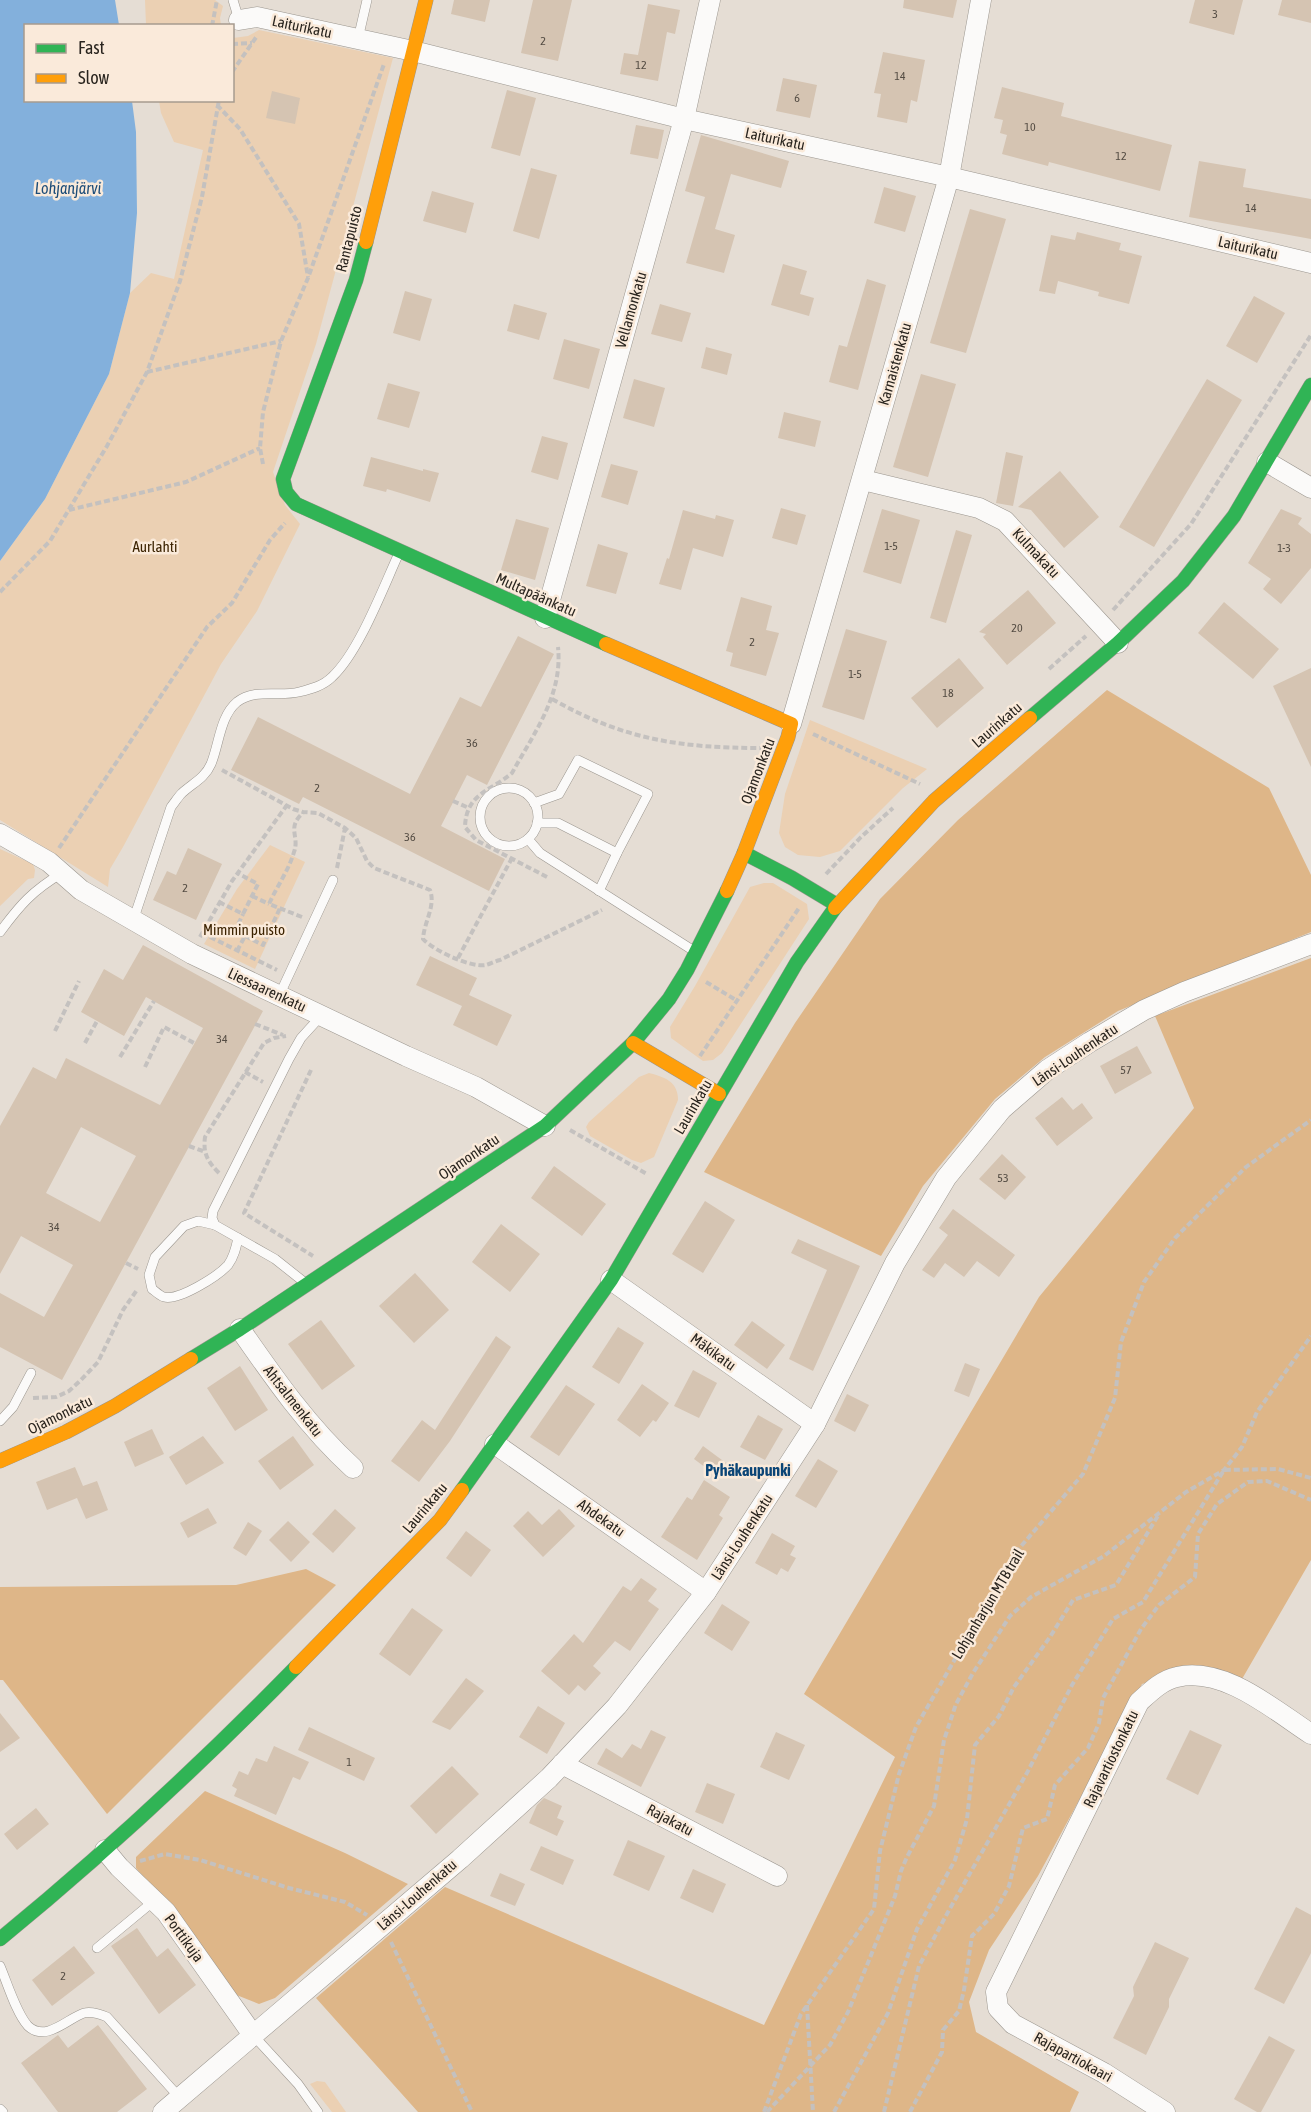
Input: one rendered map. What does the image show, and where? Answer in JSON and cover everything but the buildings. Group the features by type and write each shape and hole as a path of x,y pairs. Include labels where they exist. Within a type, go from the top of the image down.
{"street":[{"name":"Rantapuisto","path":"284,479 356,280 426,0"},
{"name":"Vellamonkatu","path":"545,618 684,119 710,0"},
{"name":"Karnaistenkatu","path":"791,724 949,177 981,0"},
{"name":"Laiturikatu","path":"238,20 257,17 391,46 684,119 949,177 1311,263"},
{"name":"Laurinkatu","path":"0,1939 75,1878 138,1821 272,1692 440,1520 610,1280 797,962 837,905 934,801 1118,643 1183,581 1234,516 1311,385"},
{"path":"1267,462 1311,488"},
{"name":"Multapäänkatu","path":"284,479 286,492 296,504 545,618 791,724"},
{"name":"Kulmakatu","path":"862,480 978,508 1005,521 1118,643"},
{"name":"Ojamonkatu","path":"2,1456 66,1432 115,1406 240,1329 302,1280 550,1120 633,1043 669,999 696,952 744,854 791,724"},
{"name":"Liessaarenkatu","path":"0,834 55,868 81,890 192,954 321,1016 550,1120"},
{"path":"744,854 792,878 837,905"},
{"name":"Länsi-Louhenkatu","path":"163,2112 459,1859 562,1764 617,1706 706,1592 814,1424 887,1276 946,1178 1002,1109 1047,1070 1144,1010 1184,992 1311,944"},
{"path":"633,1043 719,1094"},
{"name":"Mäkikatu","path":"610,1280 814,1424"},
{"name":"Ahtsalmenkatu","path":"240,1329 278,1384 306,1419 330,1447 353,1468"},
{"name":"Ahdekatu","path":"495,1444 706,1592"},
{"name":"Rajavartiostonkatu","path":"996,1992 1139,1702 1155,1688 1176,1677 1201,1674 1240,1687 1311,1734"},
{"name":"Rajakatu","path":"562,1764 777,1876"},
{"name":"Porttikuja","path":"105,1850 118,1866 166,1912 253,2035"},
{"name":"Rajapartiokaari","path":"996,1992 998,2008 1013,2024 1104,2073 1165,2112"}],"lane":[{"path":"232,0 238,20"},
{"path":"358,39 367,0"},
{"path":"134,921 171,807 180,795 203,777 210,765 229,709 240,700 255,695 292,694 312,689 330,679 345,663 400,551"},
{"path":"534,803 559,794 578,760 648,794 599,891"},
{"path":"512,788 520,790 534,803 537,823 528,839 510,846 501,845 492,841 486,834 481,826 480,816 486,799 502,789 512,788"},
{"path":"537,823 558,824 617,853"},
{"path":"528,839 540,854 696,952"},
{"path":"0,932 22,902 55,868"},
{"path":"279,996 333,880"},
{"path":"215,1225 212,1218 213,1211 301,1038 321,1016"},
{"path":"238,1238 234,1255 228,1264 214,1276 176,1297 163,1297 152,1289 149,1275 155,1257 184,1226 198,1221 215,1225 238,1238 275,1259 302,1280"},
{"path":"0,1421 13,1407 30,1373"},
{"path":"97,1948 155,1900"},
{"path":"0,1966 27,2025 34,2030 42,2031 55,2029 83,2014 95,2013 107,2017 180,2098"},
{"path":"253,2035 298,2084 318,2112"}],"path":[{"path":"212,24 217,0"},
{"path":"234,44 252,43 234,69"},
{"path":"264,468 260,448 263,412 281,340 308,278 391,46"},
{"path":"0,592 50,541 107,446 147,372 180,280 201,197 218,102"},
{"path":"218,107 240,129 299,224 308,278"},
{"path":"147,372 281,340"},
{"path":"69,510 186,482 260,448"},
{"path":"55,868 207,627 232,603 270,540 288,521"},
{"path":"552,699 582,716 610,727 667,743 724,748 768,748"},
{"path":"210,765 287,805 303,812 318,813 345,828 356,838 367,861 374,868 430,890 433,897 432,907 424,928 423,939 430,947 471,964 484,965 602,910"},
{"path":"453,801 469,808"},
{"path":"192,954 237,873 287,805"},
{"path":"269,904 296,849 293,829 296,819 303,812"},
{"path":"333,880 340,859 345,828"},
{"path":"458,958 512,858"},
{"path":"822,868 837,863"},
{"path":"237,873 258,884 235,931 263,945 280,908"},
{"path":"252,896 314,922"},
{"path":"219,902 243,914"},
{"path":"202,933 289,976"},
{"path":"237,951 245,936"},
{"path":"55,1031 79,981"},
{"path":"120,1057 154,1001"},
{"path":"85,1043 97,1021"},
{"path":"255,1024 284,1036 301,1038"},
{"path":"144,1067 164,1027 194,1043"},
{"path":"228,1182 210,1164 203,1150 204,1137 264,1043 284,1036"},
{"path":"302,1280 321,1260 244,1213 312,1070"},
{"path":"550,1120 649,1174 643,1185"},
{"name":"Lohjanharjun MTB trail","path":"765,2112 801,2014 874,1909 880,1851 899,1774 916,1726 1017,1551 1083,1474 1115,1398 1121,1342 1144,1282 1175,1238 1246,1167 1311,1120"},
{"path":"573,1133 580,1125"},
{"path":"189,1146 203,1150"},
{"path":"13,1407 30,1399 56,1397 69,1391 80,1381 98,1362 123,1310 149,1275"},
{"path":"885,2112 919,1966 1029,1771 1072,1685 1113,1619 1143,1602 1224,1470 1242,1447 1257,1412 1311,1336"},
{"path":"765,2112 830,2044 848,2012 895,1896 901,1871 934,1806 944,1740 956,1704 1010,1616 1031,1597 1104,1556 1186,1492 1224,1470 1278,1469 1311,1478"},
{"path":"910,2112 942,2052 943,2030 959,2010 972,1936 994,1914 1009,1886 1023,1828 1047,1819 1055,1785 1088,1749 1099,1723 1103,1698 1141,1629 1159,1605 1195,1577 1198,1534 1217,1504 1248,1482 1267,1481 1311,1500"},
{"path":"834,2112 888,2013 917,1929 955,1860 967,1819 975,1745 999,1716 1014,1688 1073,1600 1116,1585 1161,1512"},
{"path":"118,1866 165,1854 200,1860 289,1888 345,1902 383,1924 472,2112"},
{"path":"807,2005 813,2112"}],"green space":[{"path":"145,0 215,0 223,6 221,24 146,24"},
{"name":"Aurlahti","path":"259,30 393,58 316,344 273,472 285,505 300,524 257,611 221,664 110,869 108,887 0,820 0,561 45,499 109,374 130,293 151,273 174,279 203,150 174,142 161,113 159,102 234,102 234,38 248,36"},
{"path":"810,720 927,769 903,788 840,851 820,857 798,855 785,847 779,833 785,794"},
{"name":"Mimmin puisto","path":"270,845 305,862 255,969 204,944 237,889"},
{"path":"0,849 33,864 35,870 34,878 28,879 0,906"},
{"path":"773,883 807,904 809,919 722,1053 713,1060 703,1061 671,1038 670,1027 750,887"},
{"path":"649,1073 670,1081 676,1089 678,1100 654,1157 641,1163 590,1136 586,1127 639,1077"},
{"path":"317,2081 325,2082 346,2112 332,2112 310,2084"}],"shaded area":[{"path":"1107,690 1269,788 1311,875 1311,932 1118,1011 1045,1057 995,1099 923,1186 881,1256 704,1172 795,1023 880,899 958,820"},
{"path":"1311,958 1311,1560 1242,1679 1199,1665 1142,1684 1038,1876 989,1950 969,2002 976,2032 1079,2092 1070,2112 418,2112 316,1998 445,1887 764,2025 895,1757 804,1694 1039,1297 1194,1108 1155,1016"},
{"path":"306,1569 336,1585 107,1814 3,1680 0,1680 0,1587 236,1585"},
{"path":"205,1791 345,1853 408,1884 275,1998 259,2004 234,1994 190,1934 136,1868 136,1857"}],"water":[{"name":"Lohjanjärvi","path":"0,0 115,0 119,24 24,24 24,102 132,102 136,132 137,213 130,293 109,374 45,499 0,561"}],"traffic: fast":[{"path":"366,242 356,280 283,479 286,492 296,504 606,644"},
{"path":"1030,718 1118,643 1183,581 1234,516 1311,385"},
{"path":"744,853 837,905"},
{"path":"191,1359 240,1329 545,1126 633,1043 669,999 687,970 727,891"},
{"path":"462,1490 611,1280 797,962 835,908"},
{"path":"0,1939 152,1807 296,1667"}],"traffic: slow":[{"path":"366,242 426,0"},
{"path":"606,644 791,724 744,853 727,891"},
{"path":"835,908 934,801 1030,718"},
{"path":"633,1043 719,1094"},
{"path":"0,1461 66,1432 115,1406 191,1359"},
{"path":"296,1667 440,1520 462,1490"}],"district":[{"name":"Pyhäkaupunki","path":"748,1470"}]}
